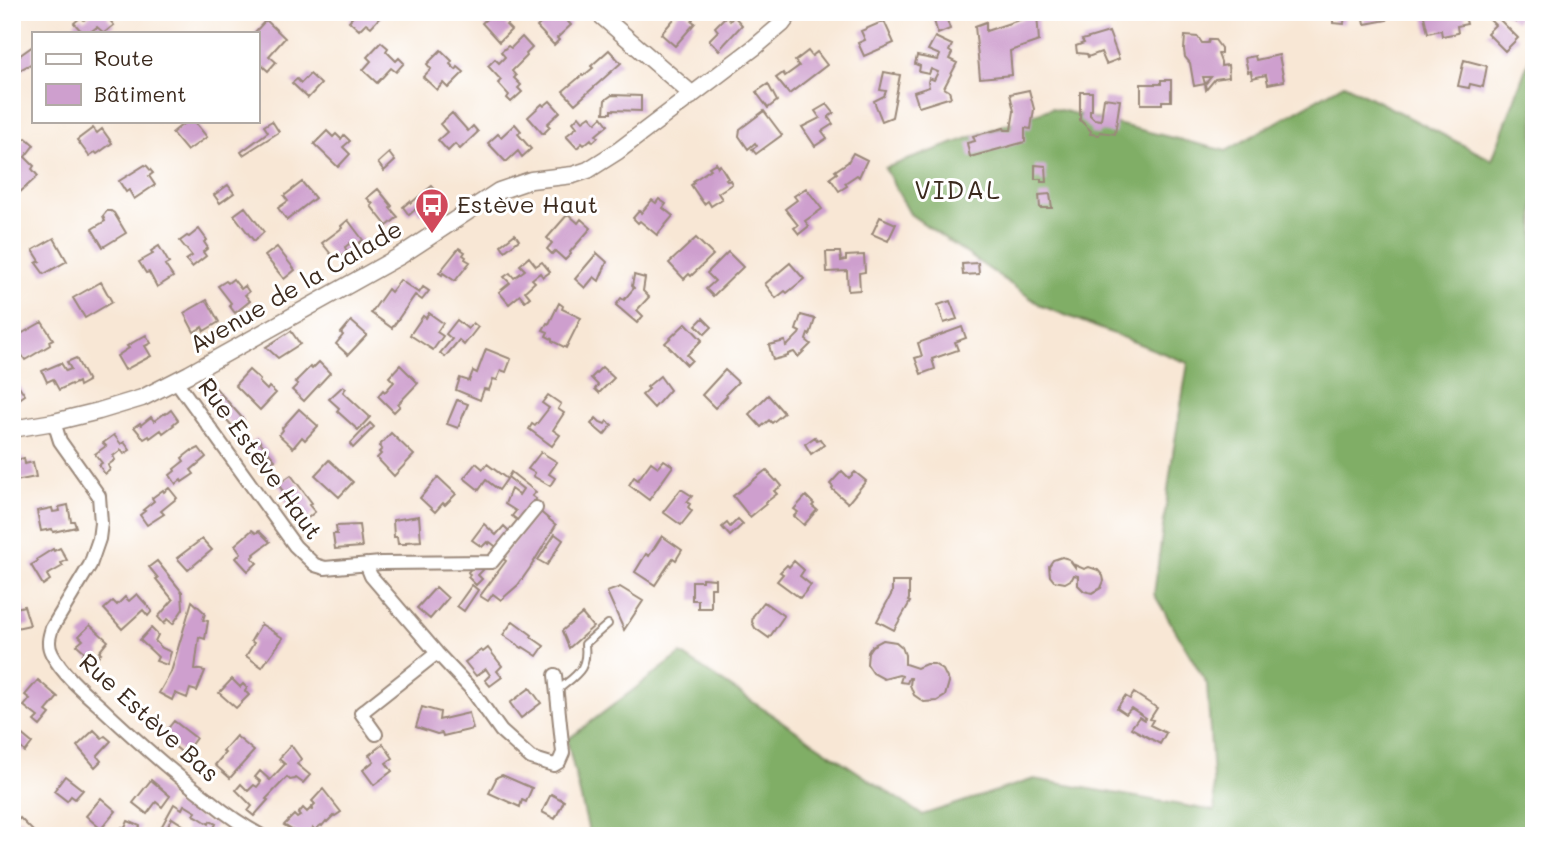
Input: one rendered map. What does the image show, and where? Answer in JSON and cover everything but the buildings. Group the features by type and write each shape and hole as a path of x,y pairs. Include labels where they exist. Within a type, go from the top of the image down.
{"street":[{"path":"597,12 691,96"},
{"name":"Avenue de la Calade","path":"12,429 54,422 142,398 400,256 499,191 531,180 573,175 599,164 755,47 782,24 791,12"},
{"name":"Rue Estève Haut","path":"176,381 295,546 315,565 325,568 381,563 492,562 536,508"},
{"name":"Rue Estève Bas","path":"54,422 60,441 99,496 101,523 99,539 90,565 52,628 48,639 50,652 82,690 183,782 244,827 262,836"},
{"path":"366,564 371,576 471,689 501,731 531,758 554,765 559,762 563,753 555,675"},
{"path":"376,734 361,713 437,653"}],"lane":[{"path":"557,691 582,670 587,658 585,644 608,624"}],"green space":[{"path":"1534,46 1534,836 590,836 567,740 681,654 922,815 1034,779 1215,811 1207,684 1154,594 1188,363 1042,306 910,214 885,168 1052,108 1226,151 1344,84 1492,160"}],"place":[{"name":"Estève Haut","path":"432,235"}],"district":[{"name":"VIDAL","path":"958,190"}]}
